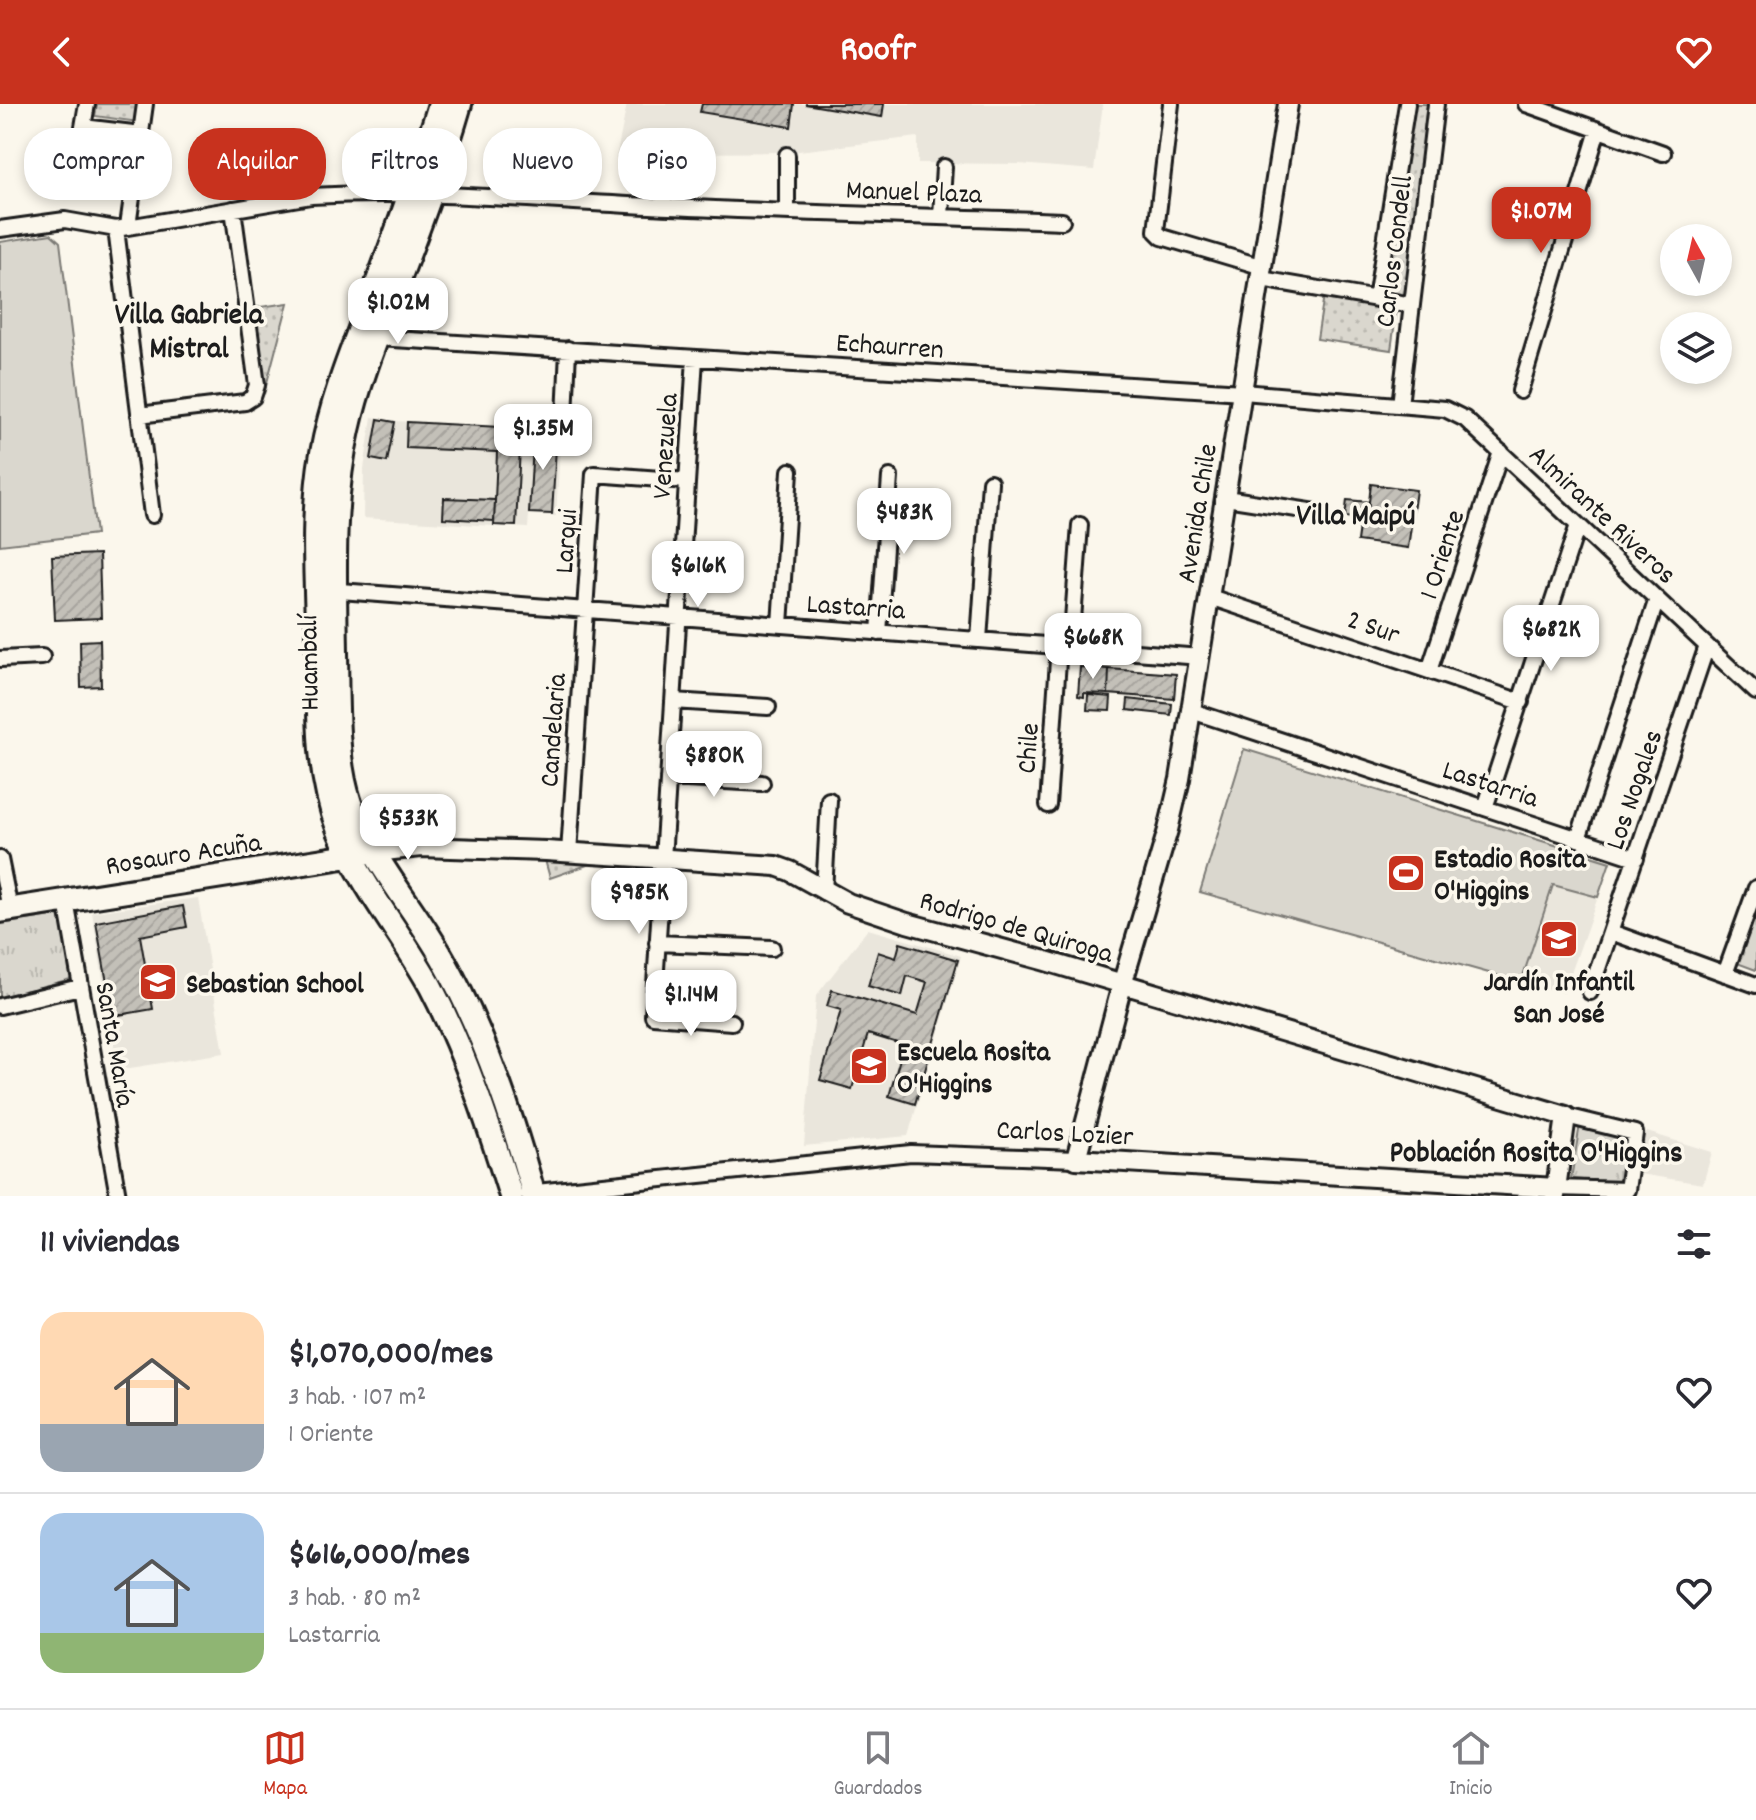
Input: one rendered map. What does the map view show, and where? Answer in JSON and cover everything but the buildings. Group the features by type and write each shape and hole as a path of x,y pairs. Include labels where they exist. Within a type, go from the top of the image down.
{"main road":[{"name":"Huambalí","path":"435,128 440,104"},
{"name":"Huambalí","path":"450,128 460,104"},
{"name":"Huambalí","path":"419,200 354,406 339,478 326,590 319,727 322,768 330,803 350,856 431,987 477,1095 507,1196"},
{"name":"Huambalí","path":"419,200 352,348 327,429 319,475 326,590 344,776 354,812 375,852 417,915 461,991 489,1059 534,1194"},
{"name":"Rosauro Acuña","path":"5,910 375,852"}],"street":[{"path":"87,104 83,127 91,128"},
{"path":"142,128 145,104"},
{"path":"1171,104 1156,231 1162,237 1262,273 1412,305"},
{"name":"Avenida Chile","path":"1076,1159 1122,985 1168,830 1192,711 1288,104"},
{"name":"Carlos Condell","path":"1376,299 1407,104"},
{"name":"Carlos Condell","path":"1400,405 1436,104"},
{"path":"1526,104 1663,153"},
{"path":"1520,391 1598,130"},
{"path":"787,155 787,211"},
{"path":"941,216 944,167"},
{"name":"Manuel Plaza","path":"0,229 65,220 122,227 279,201 342,194"},
{"name":"Manuel Plaza","path":"467,197 1062,221"},
{"path":"128,200 122,227 139,415 152,515"},
{"path":"664,200 664,207"},
{"path":"139,415 245,402 253,397 257,385 233,209"},
{"name":"Echaurren","path":"377,338 1243,392 1400,405"},
{"path":"565,418 568,349"},
{"name":"Venezuela","path":"695,358 653,1016 732,1022"},
{"name":"Almirante Riveros","path":"1400,405 1439,408 1459,414 1756,692"},
{"name":"1 Oriente","path":"1429,671 1501,452"},
{"path":"780,625 790,471"},
{"name":"Larqui","path":"585,611 594,474 687,481"},
{"path":"879,633 890,477"},
{"path":"979,640 990,482"},
{"path":"1226,498 1316,512"},
{"name":"Chile","path":"1048,805 1080,525"},
{"path":"1485,808 1578,525"},
{"name":"Lastarria","path":"326,590 1201,657"},
{"name":"2 Sur","path":"1210,597 1521,702"},
{"path":"1578,839 1657,599"},
{"name":"Candelaria","path":"569,853 585,611"},
{"name":"Los Nogales","path":"1590,992 1707,646"},
{"path":"0,659 42,657"},
{"path":"673,701 768,707"},
{"name":"Lastarria","path":"1192,711 1636,858"},
{"path":"668,778 762,783"},
{"path":"824,892 829,800"},
{"name":"Rodrigo de Quiroga","path":"375,852 421,847 776,866 848,903 907,923 1019,953 1566,1116 1635,1133 1627,1190"},
{"path":"0,859 5,910"},
{"path":"1725,974 1756,888"},
{"name":"Santa María","path":"66,901 118,1196"},
{"path":"1611,932 1756,985"},
{"path":"657,943 772,948"},
{"path":"0,1006 80,987"},
{"path":"1556,1192 1566,1116"},
{"name":"Carlos Lozier","path":"507,1196 911,1153 1076,1159 1556,1192 1627,1190"}],"shaded area":[{"path":"627,104 1103,104 1094,170 1019,164 918,163 918,137 790,152 716,153 716,128 622,128"},
{"path":"372,417 395,421 561,430 556,516 529,514 528,528 363,518 364,469"},
{"name":"Jardín Infantil San José","path":"1553,884 1598,897 1564,993 1521,982"},
{"name":"Sebastian School","path":"198,898 224,1053 118,1070 92,912"},
{"name":"Escuela Rosita O'Higgins","path":"868,929 961,956 908,1136 804,1146 816,996"},
{"path":"1647,1132 1712,1152 1703,1184 1639,1174 1643,1137"}],"green space":[{"path":"97,104 141,104 138,122 95,116"},
{"path":"1409,104 1427,104 1406,295 1383,291"},
{"path":"51,234 60,242 96,534 0,545 0,242"},
{"path":"1324,295 1397,307 1391,350 1317,339"},
{"path":"288,303 264,394 253,308"},
{"name":"Estadio Rosita O'Higgins","path":"1244,749 1610,862 1598,897 1553,885 1521,982 1200,892"},
{"path":"545,860 593,863 550,878"},
{"path":"1756,913 1756,970 1737,963"},
{"path":"66,914 78,977 0,998 0,924"},
{"path":"1580,1124 1628,1136 1621,1183 1571,1179"}],"place":[{"name":"Estadio Rosita O'Higgins","path":"1406,873"},
{"name":"Jardín Infantil San José","path":"1559,939"},
{"name":"Sebastian School","path":"158,982"},
{"name":"Escuela Rosita O'Higgins","path":"869,1066"}],"district":[{"name":"Villa Gabriela Mistral","path":"189,330"},
{"name":"Villa Maipú","path":"1356,514"},
{"name":"Población Rosita O'Higgins","path":"1536,1151"}]}
